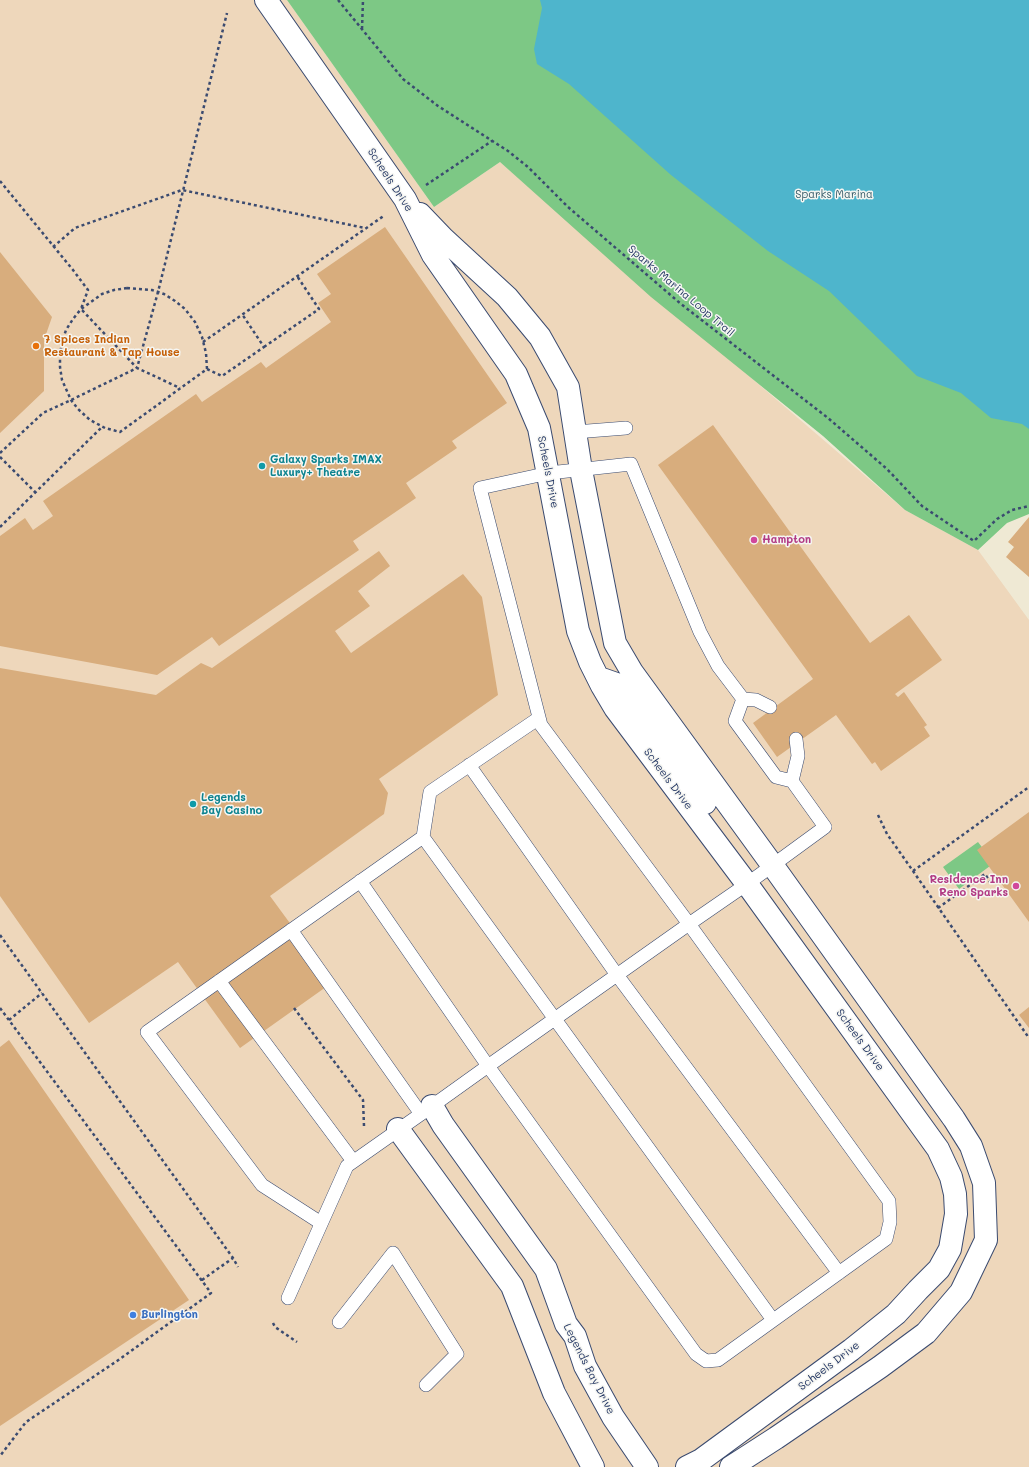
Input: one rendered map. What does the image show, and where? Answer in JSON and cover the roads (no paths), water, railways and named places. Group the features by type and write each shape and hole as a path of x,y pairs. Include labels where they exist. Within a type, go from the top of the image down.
{"street":[{"name":"Scheels Drive","path":"266,0 405,199 433,255 516,374 539,428 578,631 590,662 615,708 748,884 938,1149 951,1177 955,1194 956,1214 950,1249 939,1269 896,1314 851,1350 694,1464"},
{"path":"405,199 443,238 507,297 540,337 568,387 581,470 615,643 632,672 954,1119 971,1146 984,1183 986,1240 960,1292 926,1334 796,1425 731,1467"},
{"path":"599,678 619,685 741,852 773,866"},
{"path":"748,884 778,900 865,1021 890,1030"},
{"name":"Legends Bay Drive","path":"427,1110 444,1125 546,1269 566,1324 574,1336 585,1366 613,1417 645,1465"},
{"path":"398,1129 512,1286 554,1393 593,1467"}],"lane":[{"path":"575,432 626,428"},
{"path":"360,881 488,1066 696,1354 706,1361 718,1360 886,1239 890,1222 889,1201 689,924 541,725 480,488 548,473 631,464 700,632 718,666 743,699 756,700 770,707"},
{"path":"288,1298 347,1166 689,924 748,884 825,827 792,782 776,777 735,721 743,699"},
{"path":"539,718 430,792 423,837 556,1018 773,1320"},
{"path":"792,782 798,756 796,738"},
{"path":"469,765 617,975 839,1273"},
{"path":"321,1223 262,1185 147,1032 423,837"},
{"path":"291,930 427,1110"},
{"path":"219,981 353,1161"},
{"path":"339,1322 393,1252 457,1354 426,1385"}],"water":[{"path":"540,0 1029,0 1029,429 1022,424 991,418 961,393 917,376 829,291 768,251 671,175 569,84 537,64 534,49 542,8"}],"place":[{"name":"7 Spices Indian Restaurant & Tap House","path":"36,346"},
{"name":"Galaxy Sparks IMAX Luxury+ Theatre","path":"262,466"},
{"name":"Hampton","path":"754,540"},
{"name":"Legends Bay Casino","path":"193,804"},
{"name":"Residence Inn Reno Sparks","path":"1016,886"},
{"name":"Burlington","path":"133,1315"}],"park label":[{"name":"Sparks Marina","path":"834,195"}]}
